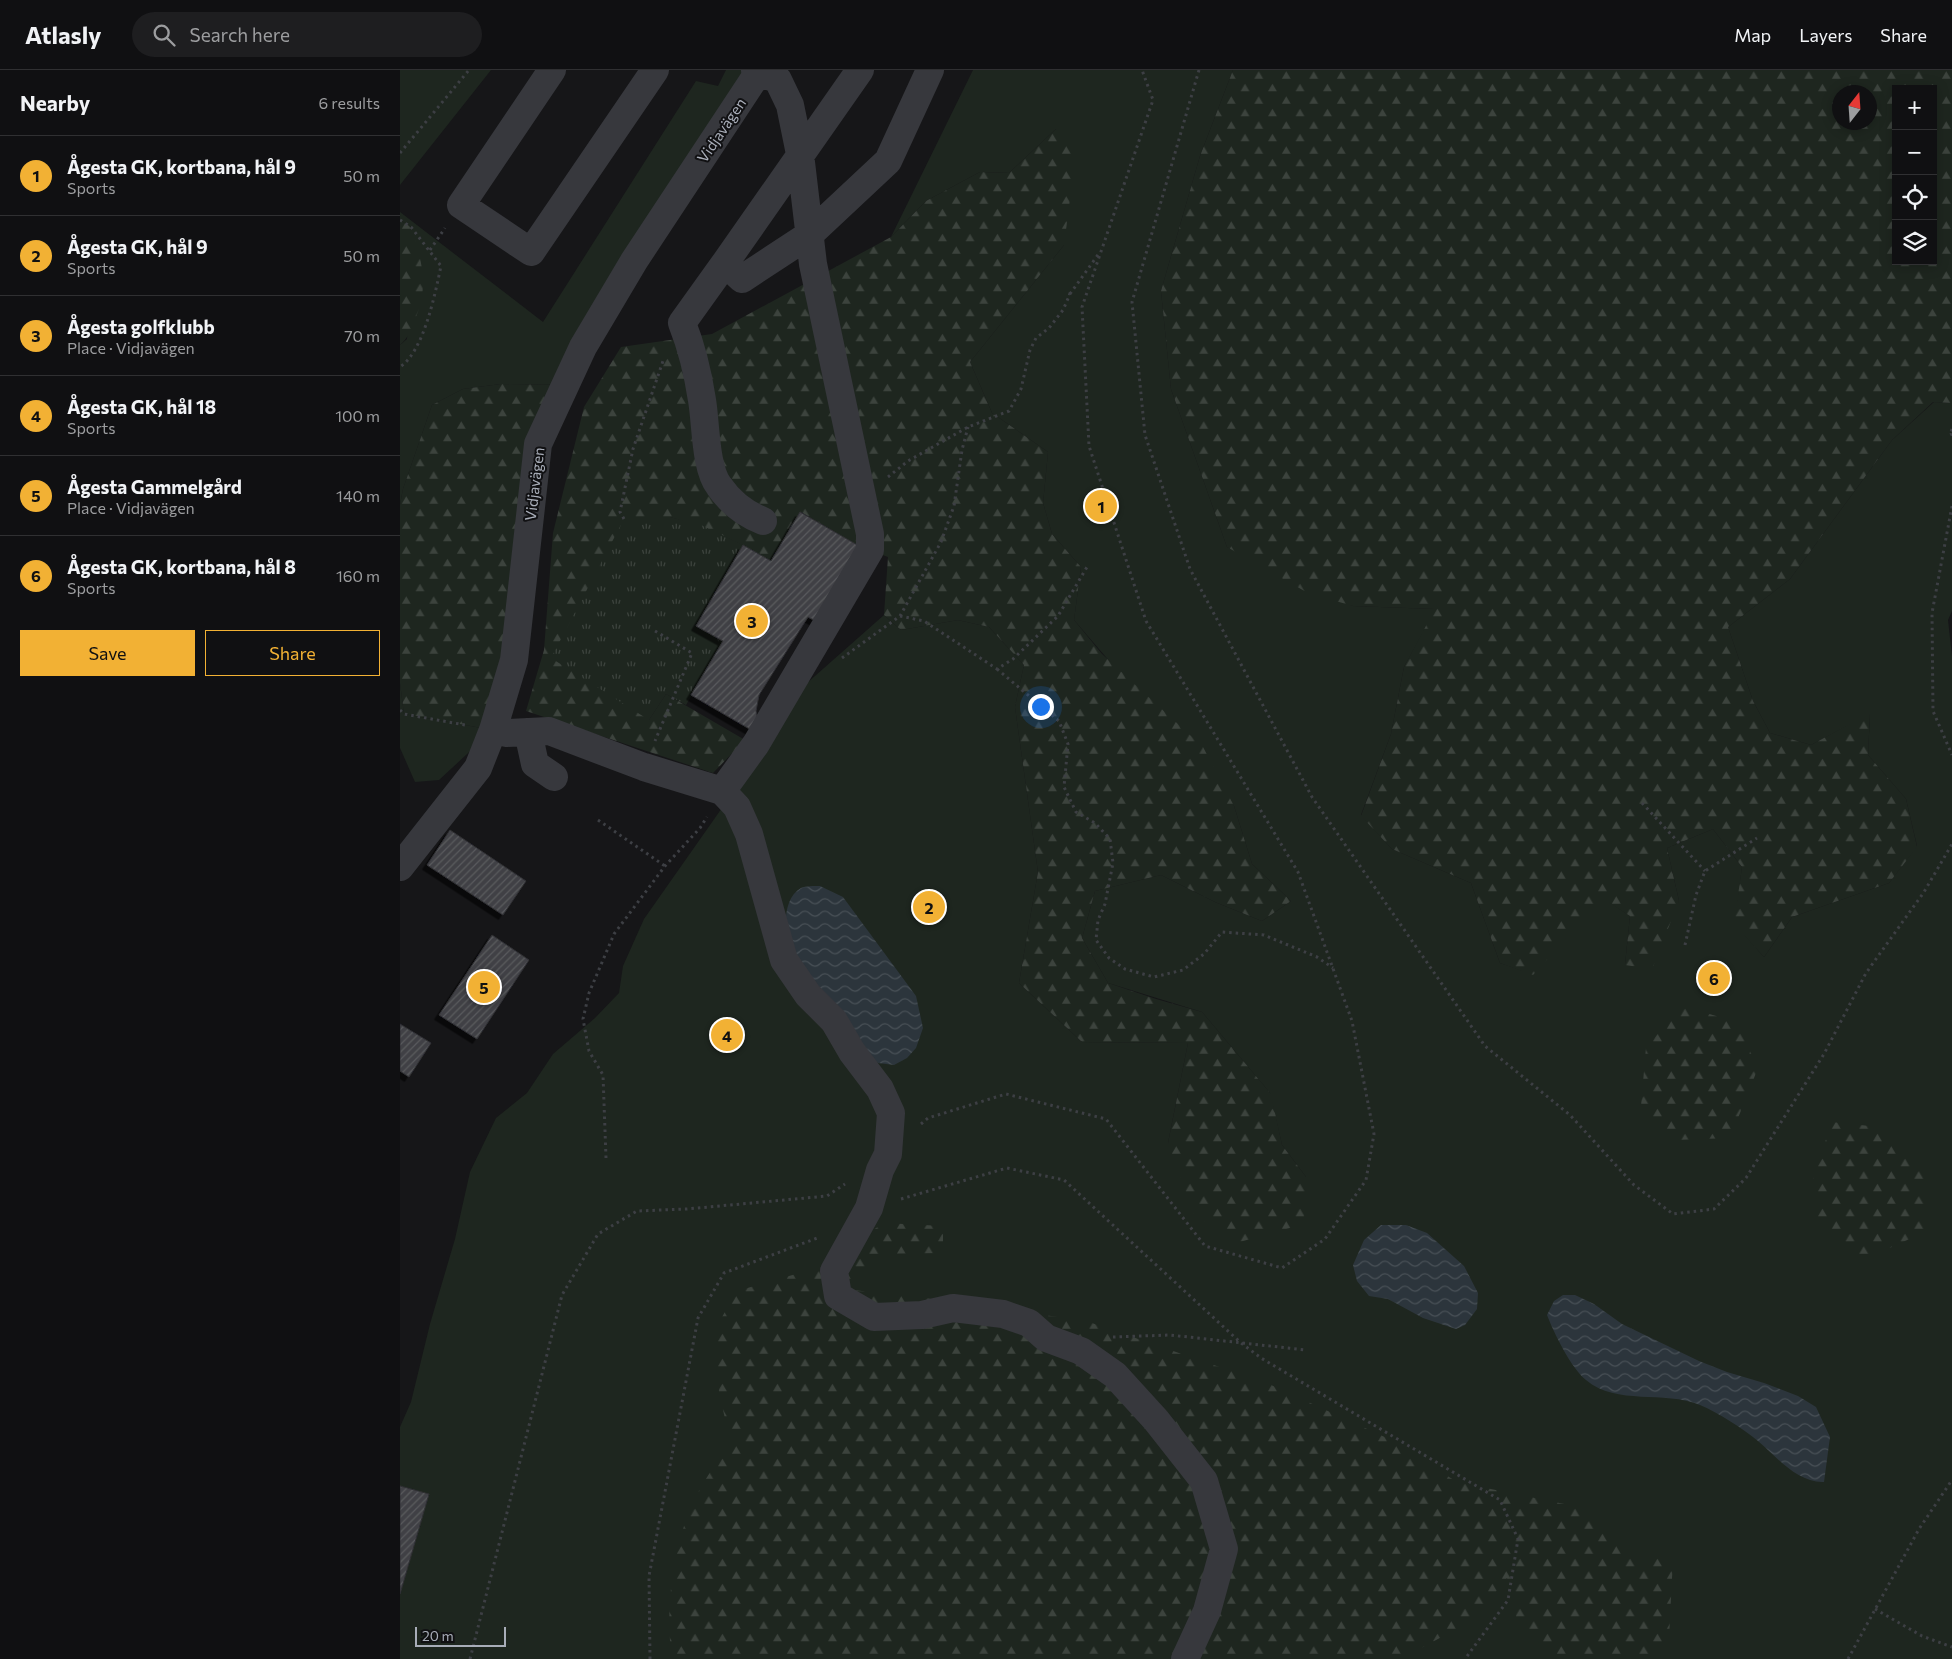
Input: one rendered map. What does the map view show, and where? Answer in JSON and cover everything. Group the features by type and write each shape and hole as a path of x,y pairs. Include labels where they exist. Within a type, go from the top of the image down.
{"street":[{"path":"552,70 461,205 531,252 655,70"},
{"path":"763,521 745,514 717,485 708,452 703,401 692,348 682,323 860,70"},
{"path":"725,262 742,279 809,236 888,161 930,70"},
{"path":"722,791 756,744 870,550 870,534 813,264 800,154 790,105 778,80 758,71"},
{"name":"Vidjavägen","path":"400,867 478,768 493,730 514,660 538,444 583,347 634,261 758,71"},
{"path":"493,730 507,733 549,731 644,767 722,791 737,807 749,834 784,960 808,995 834,1021 852,1052 880,1089 891,1113 888,1154 880,1170 869,1208 834,1271 838,1296 874,1317 922,1315 953,1308 1002,1314 1029,1323 1046,1338 1081,1351 1115,1376 1156,1420 1204,1481 1224,1549 1207,1611 1185,1659"},
{"path":"528,732 535,764 554,777"}],"path":[{"path":"400,153 469,70"},
{"path":"928,1118 1006,1094 1106,1119 1205,1246 1282,1268 1325,1239 1366,1180 1374,1134 1352,1021 1298,872 1146,621 1089,446 1082,307 1153,100 1142,70"},
{"path":"1199,70 1132,302 1145,435 1190,569 1312,797 1484,1046 1570,1115 1634,1185 1673,1214 1714,1210 1746,1178 1824,1054 1866,973 1924,892 1952,844"},
{"path":"400,220 411,226 441,266 431,312 409,361 400,367"},
{"path":"862,497 908,460 968,427 1009,410 1020,389 1030,350 1036,338 1049,328 1063,310 1070,294 1103,248"},
{"path":"1065,292 1070,294"},
{"path":"624,519 620,512 633,449 667,350 682,323"},
{"path":"839,660 900,616 944,533 954,506 968,427"},
{"path":"1952,429 1950,435 1952,434"},
{"path":"1952,506 1932,613 1933,712 1952,755"},
{"path":"997,669 1013,659 1058,616 1087,566"},
{"path":"900,616 924,621 997,669 1059,721 1068,744 1064,787 1076,812 1095,823 1110,839 1113,863 1105,904 1098,920 1096,940 1109,958 1125,969 1154,977 1183,970 1204,954 1222,932 1264,935 1318,957 1333,968"},
{"path":"644,767 692,653 655,631"},
{"path":"400,710 404,714 493,730"},
{"path":"606,1158 603,1075 589,1051 582,1019 592,986 614,934 665,866 700,828 722,791"},
{"path":"1642,802 1705,870"},
{"path":"598,820 665,866"},
{"path":"1685,945 1696,895 1705,870 1757,838"},
{"path":"869,1208 1007,1168 1064,1180 1241,1343 1261,1358 1500,1500 1518,1539 1508,1600 1465,1659"},
{"path":"470,1659 562,1295 598,1234 637,1211 687,1209 828,1196 850,1180"},
{"path":"650,1659 649,1576 698,1318 724,1273 824,1235"},
{"path":"1081,1351 1104,1338 1125,1335 1170,1335 1306,1350"},
{"path":"1848,1659 1919,1529 1952,1480"},
{"path":"1875,1609 1922,1636 1952,1648"}],"green space":[{"path":"400,70 491,70 400,185"},
{"path":"726,70 760,70 565,385 501,384 463,389 432,405 403,489 400,505 400,345 407,339 411,227 400,220 400,212 543,322 696,81 718,86"},
{"path":"973,70 1233,70 1200,156 1161,291 1171,389 1227,547 1353,606 1436,609 1404,667 1391,734 1361,815 1392,849 1471,883 1500,963 1533,974 1602,897 1630,916 1625,965 1679,901 1667,848 1713,829 1742,867 1735,924 1764,957 1792,917 1889,883 1917,846 1906,799 1868,755 1870,714 1811,745 1770,733 1753,701 1728,627 1790,579 1892,440 1934,402 1952,403 1952,611 1948,620 1952,656 1952,1659 400,1659 400,1594 428,1494 400,1486 400,1427 411,1402 430,1324 455,1239 470,1172 496,1118 527,1093 553,1054 595,1018 619,993 623,966 644,919 762,751 798,691 884,615 901,630 958,620 989,627 1024,665 1015,707 1038,872 1019,983 1082,1042 1188,1043 1168,1143 1306,1177 1282,1145 1270,1093 1202,1012 1108,983 1082,938 1095,891 1161,875 1215,902 1262,921 1291,901 1252,864 1234,806 1074,620 1081,567 1052,534 1043,503 1048,452 992,413 970,362 1064,245 1056,129 1009,173 980,172 926,201 891,237"},
{"path":"1233,70 1952,70 1952,403 1933,402 1892,440 1790,579 1728,627 1753,701 1770,733 1811,745 1870,713 1868,755 1906,799 1917,847 1889,883 1792,917 1764,957 1734,924 1742,867 1713,829 1667,848 1679,901 1652,969 1625,965 1630,916 1602,898 1533,975 1500,963 1471,883 1392,849 1361,816 1391,734 1404,667 1435,609 1353,606 1308,593 1227,547 1171,389 1161,291 1200,156"},
{"path":"1056,129 1077,146 1064,245 970,362 992,413 1048,452 1043,503 1052,534 1081,567 1074,620 1102,654 1203,747 1234,806 1252,864 1291,901 1262,921 1215,902 1161,875 1095,891 1082,938 1108,983 1202,1012 1271,1094 1282,1145 1306,1177 1304,1224 1236,1243 1194,1214 1168,1143 1188,1043 1082,1042 1019,983 1038,872 1015,707 1024,665 989,627 958,620 901,630 884,615 888,557 859,546 801,512 771,561 697,525 670,517 649,720 666,694 745,740 713,773 526,711 544,650 553,533 584,407 621,347 712,334 891,237 926,201 980,172 1009,173"},
{"path":"400,220 411,227 421,263 423,285 419,309 407,337 400,345"},
{"path":"501,384 565,385 538,444 493,730 404,714 400,683 400,505 403,489 432,405 463,389"},
{"path":"670,517 701,525 743,545 696,626 723,641 686,705 666,694 649,720 551,658 624,519"},
{"path":"400,683 404,714 493,730 439,780 415,782 400,748"},
{"path":"1683,1006 1736,1022 1758,1068 1730,1138 1674,1140 1640,1118 1646,1047"},
{"path":"1832,1122 1879,1127 1924,1174 1927,1231 1861,1261 1817,1226 1813,1177"},
{"path":"884,1223 943,1226 943,1253 878,1254 853,1290 925,1298 1086,1321 1269,1384 1389,1439 1457,1482 1579,1507 1637,1554 1673,1558 1669,1638 1649,1659 1557,1659 1519,1629 1507,1578 1473,1620 1401,1659 672,1659 669,1622 670,1603 678,1547 689,1511 702,1485 730,1441 719,1392 714,1331 737,1291 810,1270"}],"water":[{"path":"820,886 843,897 916,996 923,1028 916,1048 907,1058 894,1065 878,1063 867,1056 863,1045 850,1024 798,967 791,955 786,935 789,902 801,888"},
{"path":"1381,1225 1406,1225 1427,1233 1464,1266 1478,1293 1477,1309 1465,1325 1456,1329 1423,1318 1388,1299 1369,1296 1357,1281 1353,1265 1364,1240"},
{"path":"1563,1295 1575,1295 1594,1304 1622,1324 1699,1361 1798,1396 1816,1407 1830,1437 1824,1482 1814,1481 1796,1474 1745,1431 1700,1405 1671,1398 1612,1393 1598,1388 1586,1380 1580,1375 1569,1359 1547,1315 1554,1301"}],"building":[{"path":"800,512 859,546 825,626 808,617 759,695 756,711 758,720 753,731 691,695 723,641 696,626 743,545 771,561"},
{"path":"450,830 526,881 503,915 427,865"},
{"path":"492,935 529,960 477,1039 439,1015"},
{"path":"400,1024 431,1043 409,1077 400,1071"},
{"path":"400,1486 429,1494 400,1594"}],"place":[{"name":"Ågesta GK, kortbana, hål 9","path":"1101,506"},
{"name":"Ågesta golfklubb","path":"752,621"},
{"name":"Ågesta GK, hål 9","path":"929,907"},
{"name":"Ågesta GK, kortbana, hål 8","path":"1714,978"},
{"name":"Ågesta Gammelgård","path":"484,987"},
{"name":"Ågesta GK, hål 18","path":"727,1035"}]}
